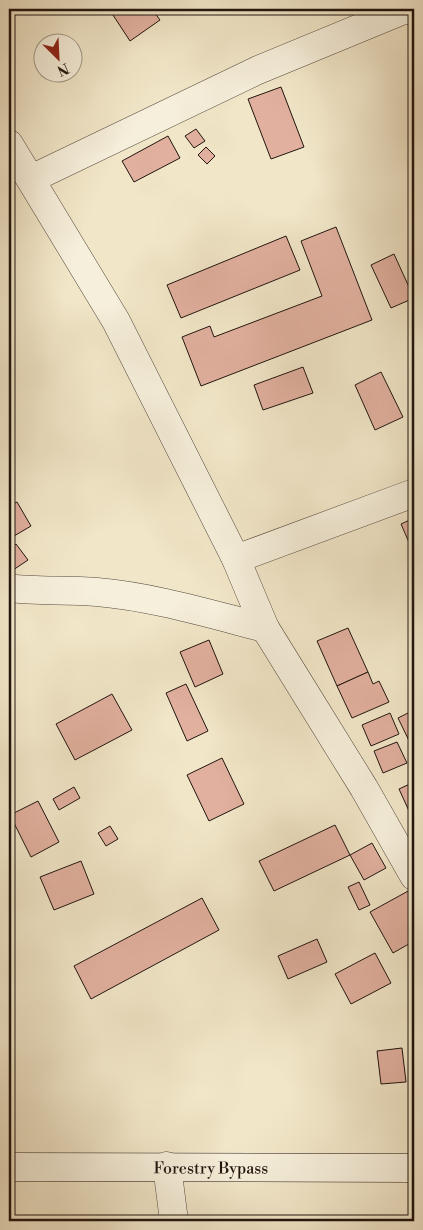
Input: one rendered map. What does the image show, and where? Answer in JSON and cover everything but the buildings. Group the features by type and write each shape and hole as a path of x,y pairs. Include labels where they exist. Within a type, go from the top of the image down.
{"street":[{"path":"31,179 258,70 401,11 414,9"},
{"path":"9,144 116,321 236,559 265,628 364,788 414,876"},
{"path":"236,559 414,493"},
{"path":"9,588 97,592 168,603 265,628"},
{"path":"167,1166 174,1221"},
{"name":"Forestry Bypass","path":"9,1167 414,1168"}]}
